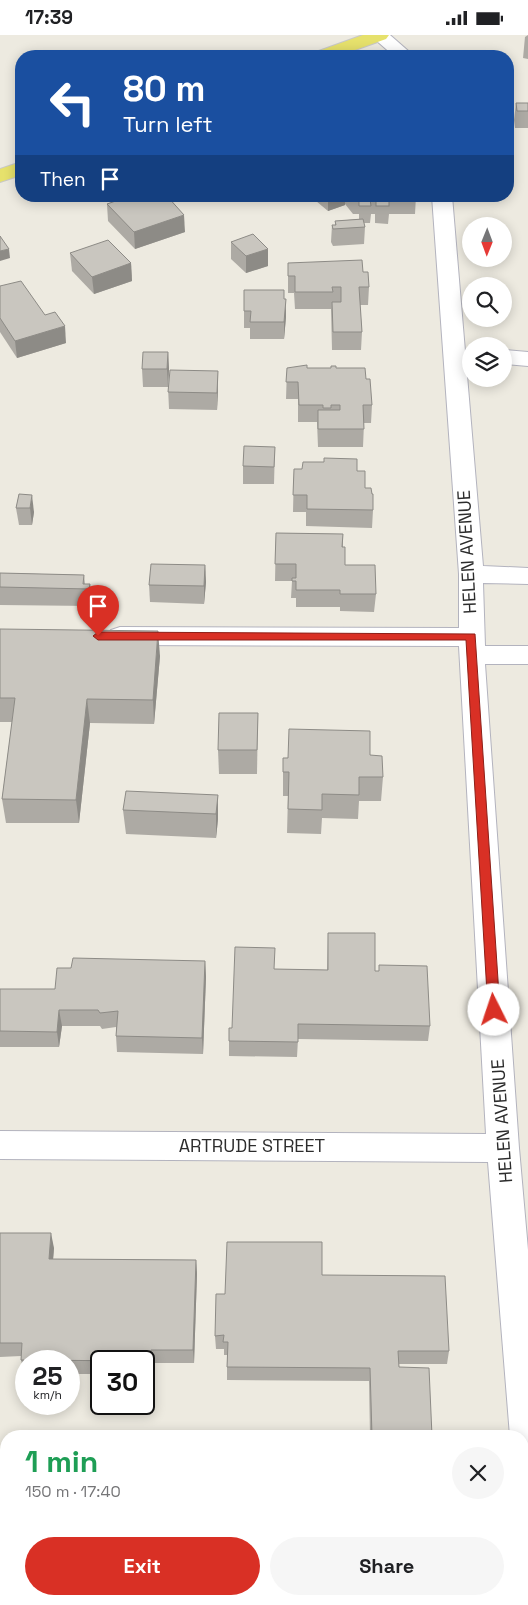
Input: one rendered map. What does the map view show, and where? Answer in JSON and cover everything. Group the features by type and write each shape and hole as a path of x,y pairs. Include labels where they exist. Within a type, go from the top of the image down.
{"main road":[{"path":"338,50 379,35"},
{"path":"0,176 15,170"}],"street":[{"path":"379,35 398,50"},
{"name":"HELEN AVENUE","path":"443,202 462,357"},
{"path":"512,358 528,359"},
{"name":"HELEN AVENUE","path":"463,387 471,574 471,646 503,1148 527,1430"},
{"path":"471,574 528,576"},
{"path":"98,636 471,646 528,655"},
{"name":"ARTRUDE STREET","path":"0,1145 503,1148"}],"building":[{"path":"516,103 528,103 528,111 517,111"},
{"path":"113,202 172,202 184,215 134,232 107,204"},
{"path":"359,202 370,202 371,206 359,206"},
{"path":"376,202 389,202 389,206 376,206"},
{"path":"363,219 365,227 333,229 332,225 336,225 335,221"},
{"path":"253,234 268,249 246,256 231,242"},
{"path":"0,236 9,249 0,251"},
{"path":"108,240 131,263 92,277 70,253"},
{"path":"362,260 363,272 368,272 369,287 359,287 362,332 333,332 332,302 341,302 341,287 332,287 333,292 295,292 295,276 288,276 288,263"},
{"path":"21,281 45,315 55,312 65,326 15,341 0,318 0,286"},
{"path":"244,290 284,290 284,299 286,299 284,322 250,322 251,311 244,311"},
{"path":"143,352 168,352 167,369 142,369"},
{"path":"307,365 307,368 331,368 331,366 336,366 336,368 365,368 366,379 370,379 372,405 363,405 364,429 318,429 318,410 340,410 340,405 331,405 331,408 323,408 323,405 299,405 298,382 286,382 287,368"},
{"path":"170,370 218,371 217,393 168,392"},
{"path":"244,446 275,447 274,467 243,466"},
{"path":"324,458 357,459 357,471 365,471 365,488 371,488 373,494 373,510 307,509 307,495 293,495 294,469 302,469 303,462 324,462"},
{"path":"19,494 32,495 30,508 16,508"},
{"path":"276,533 343,534 342,547 345,547 345,565 375,565 376,594 340,594 340,590 296,590 296,581 292,581 292,578 296,578 296,564 275,564"},
{"path":"151,564 205,565 204,586 149,585"},
{"path":"0,573 84,575 83,584 90,584 89,589 0,587"},
{"path":"0,629 158,631 153,700 87,699 76,800 2,799 15,698 0,698"},
{"path":"219,713 258,713 257,750 218,750"},
{"path":"289,729 370,731 370,755 382,756 383,777 359,777 359,795 322,794 322,810 288,809 289,772 283,772 283,758 288,758"},
{"path":"126,791 218,795 216,814 123,810"},
{"path":"328,933 375,933 375,971 379,971 379,965 427,966 430,1026 298,1024 298,1042 229,1041 229,1028 232,1028 235,947 275,948 274,969 328,970"},
{"path":"73,958 205,961 202,1038 116,1036 118,1011 100,1013 98,1010 59,1010 57,1032 0,1031 0,989 55,989 57,968 71,968"},
{"path":"0,1233 51,1233 49,1259 196,1260 193,1350 90,1350 90,1361 80,1360 80,1350 22,1350 22,1343 0,1343"},
{"path":"227,1242 322,1242 322,1275 445,1276 449,1351 398,1351 399,1367 429,1368 432,1430 372,1430 370,1368 227,1367 228,1342 223,1342 224,1335 215,1336 216,1294 225,1294"}],"route":[{"path":"98,636 471,637 494,1010"}]}
